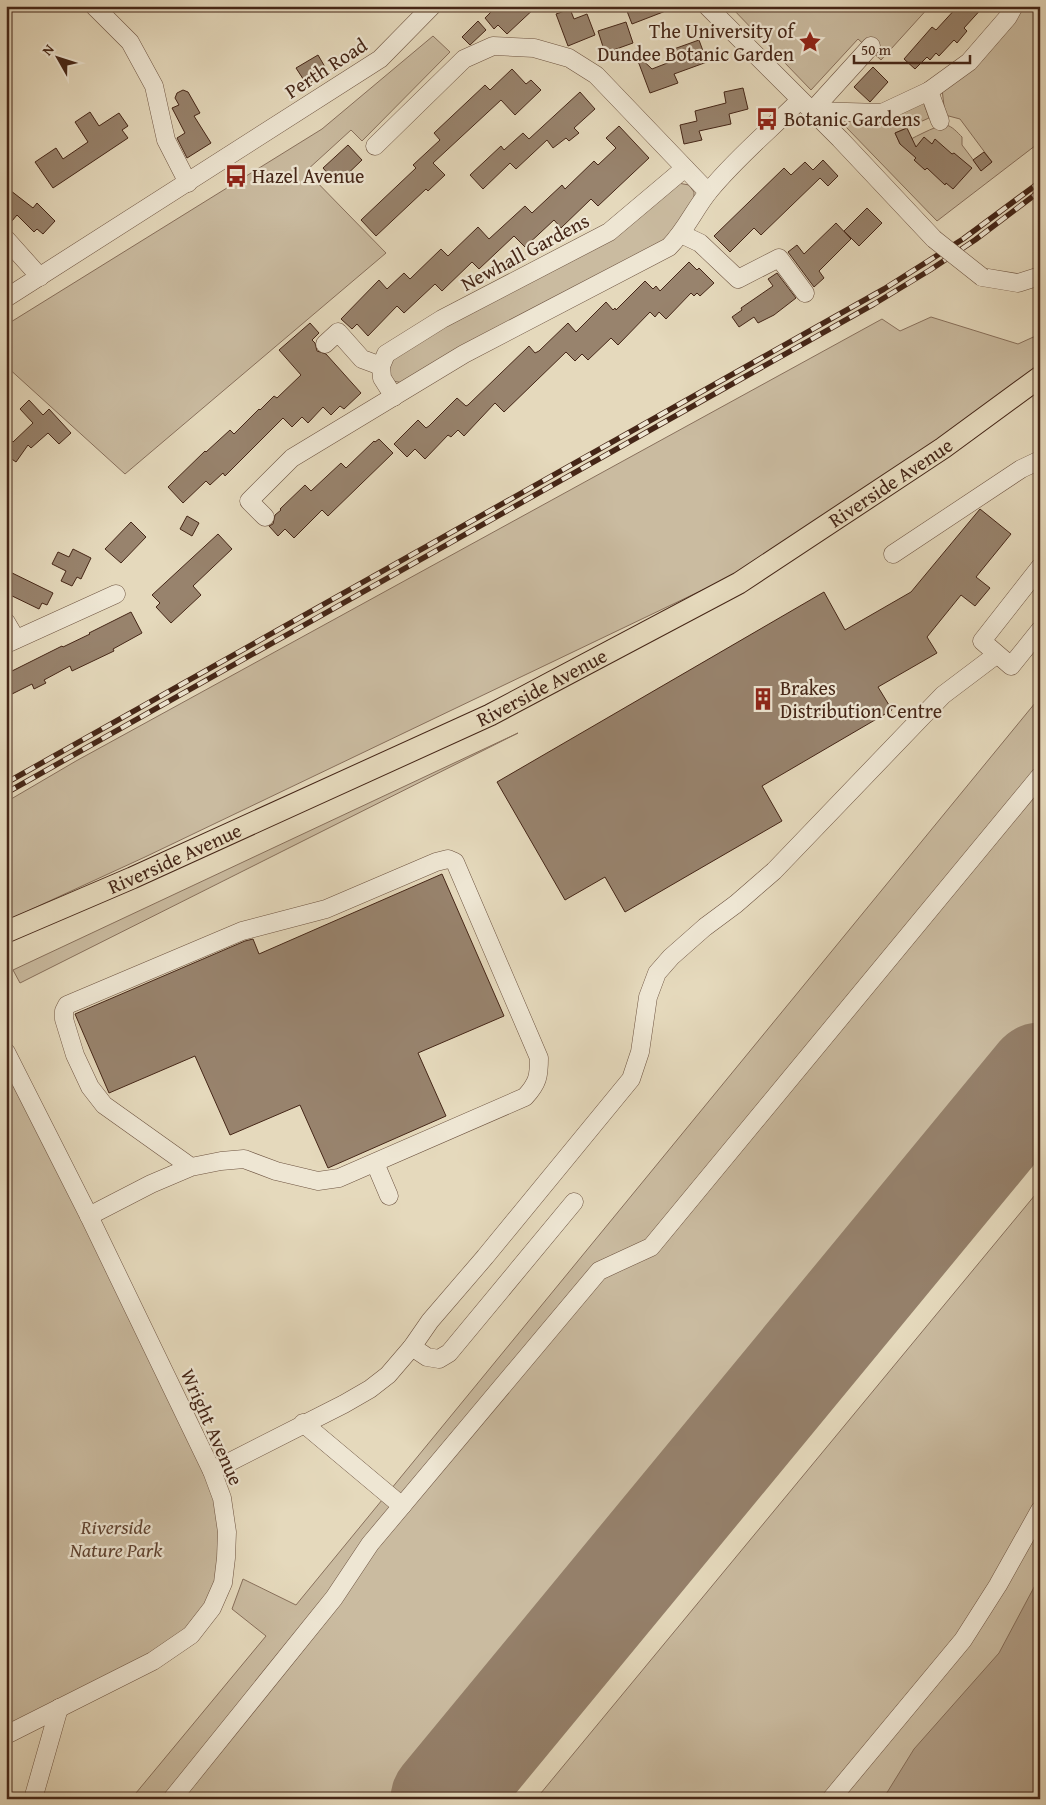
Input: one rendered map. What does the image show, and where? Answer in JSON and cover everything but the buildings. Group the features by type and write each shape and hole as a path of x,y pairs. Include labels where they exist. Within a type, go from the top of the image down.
{"main road":[{"name":"Riverside Avenue","path":"6,932 132,878 490,715 739,583 943,448 1040,377"}],"street":[{"path":"94,6 130,42 154,86 166,140 188,183"},
{"path":"707,6 806,105 934,239 982,277 1018,283 1040,276"},
{"path":"806,105 882,113 929,91 969,62 1008,17 1014,6"},
{"name":"Perth Road","path":"40,277 380,59 428,8"},
{"path":"375,146 464,59 493,46 534,48 569,58 596,75 708,192"},
{"path":"265,517 249,501 292,458 464,354 669,247 681,234 708,192 728,170 806,105 872,46"},
{"path":"929,91 940,121"},
{"name":"Newhall Gardens","path":"381,366 386,354 442,319 608,232 685,168"},
{"path":"681,234 700,243 738,279 778,258 805,293"},
{"path":"6,239 40,277 6,298"},
{"path":"325,344 338,332 362,359 381,366 382,378 394,397"},
{"path":"893,554 1021,469 1040,460"},
{"path":"1040,567 982,641 1011,666 1040,630"},
{"path":"6,622 11,641 116,594"},
{"path":"212,1471 370,1389 388,1375 412,1347 435,1315 631,1079 640,1052 648,997 657,973 671,957 774,871 943,695 996,654"},
{"path":"172,1799 334,1598 370,1544 599,1271 650,1247 1040,776"},
{"path":"89,1216 151,1184 191,1167 221,1161 244,1159 276,1171 318,1181 339,1178 525,1097 535,1087 539,1073 539,1058 455,862 448,859 436,862 326,909 242,931 68,1005 64,1011 64,1019 75,1055 90,1086 104,1105 191,1167"},
{"name":"Wright Avenue","path":"6,1052 89,1216 212,1471 222,1498 228,1532 223,1583 212,1608 191,1635 153,1661 6,1735"},
{"path":"375,1163 389,1196"},
{"path":"412,1347 427,1357 439,1359 449,1353 574,1202"},
{"path":"304,1423 402,1506"},
{"path":"830,1799 963,1640 998,1585 1040,1510"},
{"path":"33,1799 59,1708"}],"green space":[{"name":"The University of Dundee Botanic Garden","path":"730,6 930,6 881,60 858,39 811,90"},
{"path":"1023,6 1040,6 1040,142 937,221 846,127 851,118 923,101 929,118 895,133 900,144 936,127 946,125 962,137 962,145 981,170 992,162 960,119 945,115 942,89 1016,19"},
{"path":"433,36 450,52 362,141 351,130 306,171 386,253 125,474 6,366 6,325 322,129"},
{"path":"678,183 689,185 694,192 694,202 667,240 403,383 393,381 386,370 390,358"},
{"path":"931,317 1018,344 1040,334 1040,366 893,471 740,572 145,857 6,921 6,802 76,761 882,319 900,331"},
{"path":"1040,697 1040,1073 889,1257 856,1260 814,1313 827,1324 827,1331 824,1336 478,1761 428,1764 400,1799 131,1799 266,1636 232,1609 243,1579 296,1605"},
{"path":"518,733 20,983 13,970"},
{"name":"Riverside Nature Park","path":"6,1052 212,1471 226,1558 191,1635 6,1735"},
{"path":"1040,1189 1040,1501 1018,1540 1040,1517 1040,1799 536,1799"}],"shaded area":[{"path":"1040,1576 1040,1799 883,1799 914,1749 999,1653"}],"runway":[{"path":"443,1799 1040,1075"}],"railway":[{"path":"6,783 884,289 963,239 1040,182"},
{"path":"6,793 874,304 975,240 1040,191"}],"place":[{"name":"The University of Dundee Botanic Garden","path":"810,42"},
{"name":"Botanic Gardens","path":"767,119"},
{"name":"Hazel Avenue","path":"236,176"},
{"name":"Brakes Distribution Centre","path":"763,699"}]}
